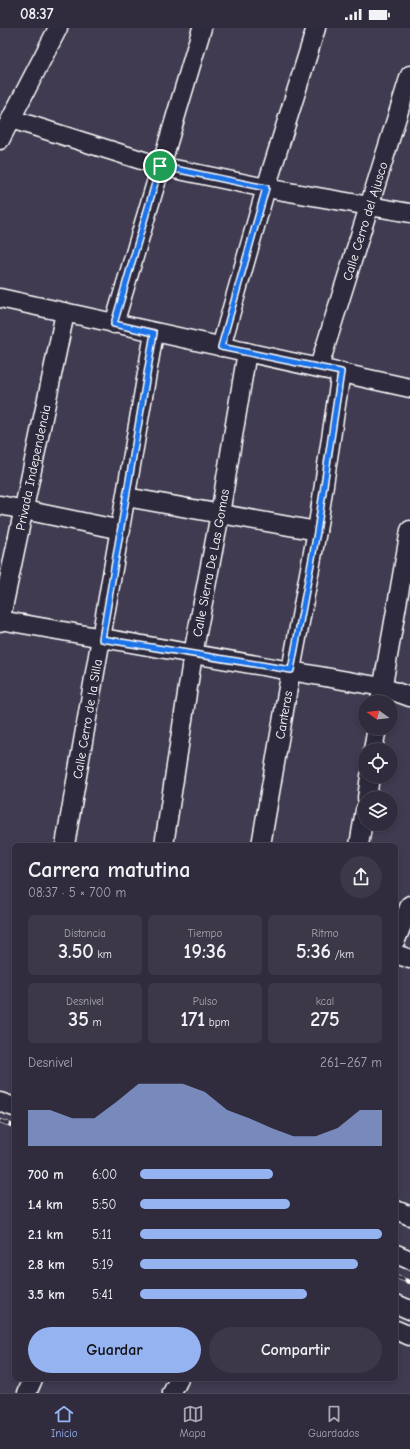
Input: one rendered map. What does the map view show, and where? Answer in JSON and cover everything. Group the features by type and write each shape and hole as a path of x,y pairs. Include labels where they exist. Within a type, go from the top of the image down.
{"street":[{"path":"0,140 58,28"},
{"path":"114,324 202,28"},
{"path":"221,347 266,188 316,28"},
{"name":"Calle Cerro del Ajusco","path":"319,367 410,75"},
{"path":"11,119 160,166 266,188 410,213"},
{"path":"0,298 410,388"},
{"name":"Privada Independencia","path":"0,621 65,313"},
{"name":"Calle Cerro de la Silla","path":"65,843 121,530 154,333"},
{"name":"Calle Sierra De Las Gomas","path":"164,843 193,654 220,514 247,352"},
{"name":"Canteras","path":"261,843 291,670 317,532 341,372"},
{"path":"126,497 317,532"},
{"path":"0,505 121,530"},
{"path":"381,694 410,530"},
{"path":"0,621 291,670 381,694 410,697"},
{"path":"359,843 361,831"},
{"path":"398,935 410,905"},
{"path":"398,955 410,960"},
{"path":"0,1102 12,1107"},
{"path":"398,1211 410,1216"},
{"path":"398,1255 410,1260"},
{"path":"398,1305 410,1310"},
{"path":"398,1331 410,1336"},
{"path":"27,1393 32,1381"},
{"path":"172,1393 178,1381"}],"railway":[{"path":"0,1121 12,1125"},
{"path":"398,1278 410,1282"}],"route":[{"path":"160,166 266,188 221,347 341,372 317,532 291,670 102,639 154,333 114,324 160,166"}]}
